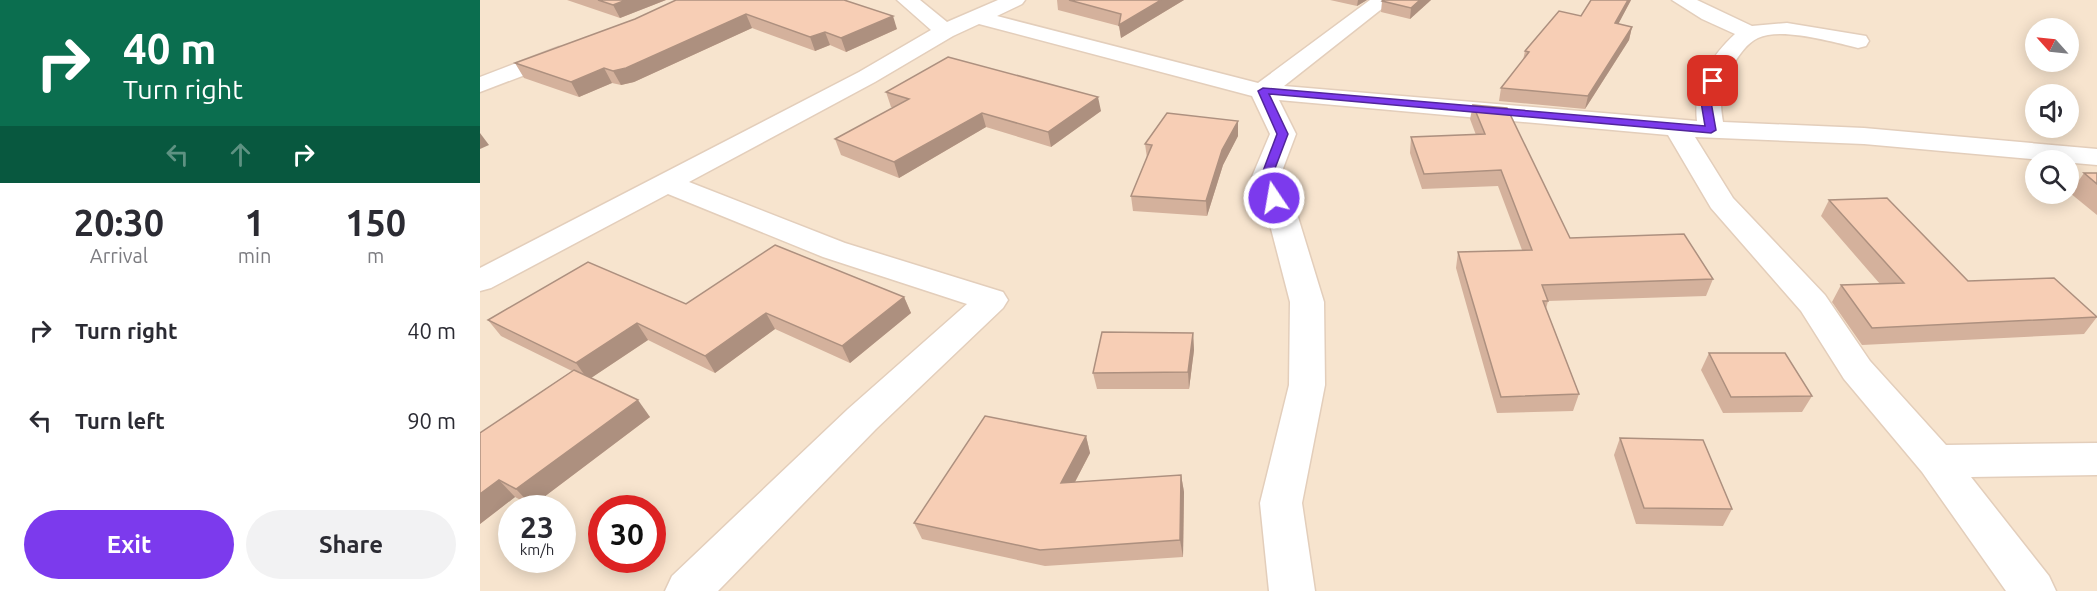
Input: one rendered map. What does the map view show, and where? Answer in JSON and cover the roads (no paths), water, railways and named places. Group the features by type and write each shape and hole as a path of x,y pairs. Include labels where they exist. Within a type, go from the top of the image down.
{"street":[{"path":"907,0 945,31"},
{"path":"480,281 867,77 945,31 974,16 1015,0"},
{"path":"1263,91 1383,0"},
{"path":"1682,0 1750,33 1787,29 1858,41"},
{"path":"974,16 1263,91 1676,128 1875,137 2097,157"},
{"path":"1711,130 1705,96 1735,46 1750,33"},
{"path":"480,86 583,45"},
{"path":"1263,91 1283,134 1265,179 1283,217 1307,302 1307,385 1281,503 1292,591"},
{"path":"1676,128 1697,158 1721,202 1813,303 1857,370 1936,461 2032,591"},
{"path":"664,183 834,250 991,300 862,419 688,591"},
{"path":"1936,461 2097,459"}]}
